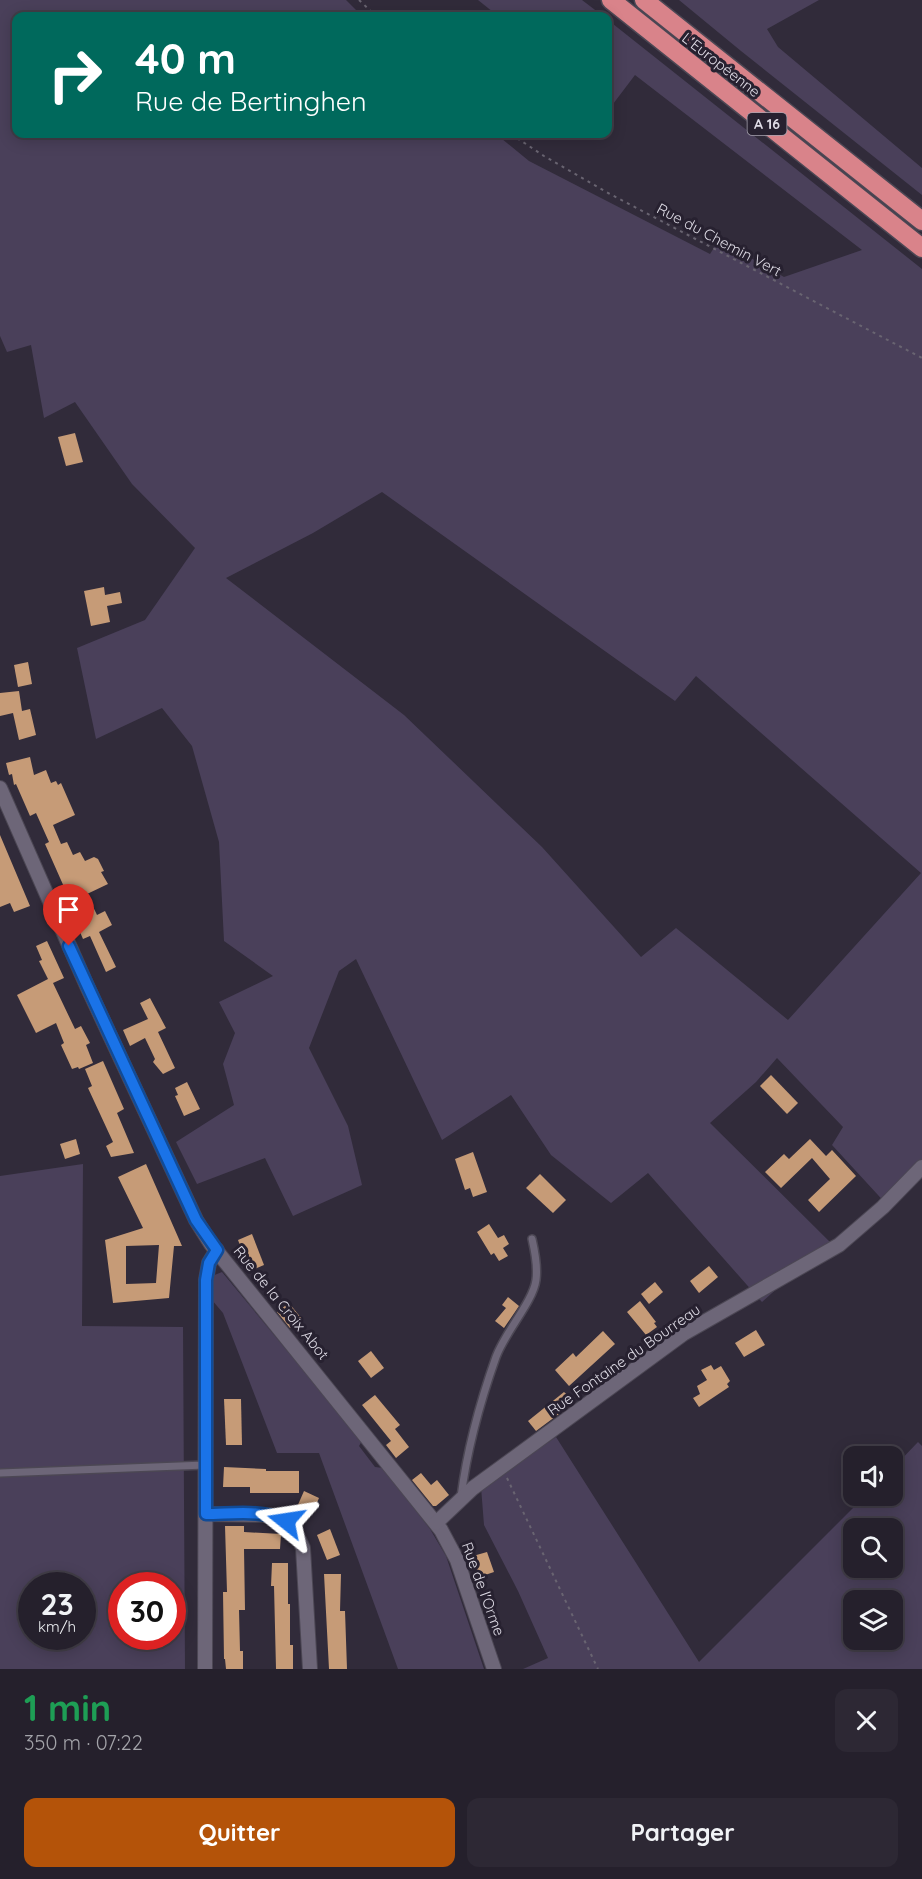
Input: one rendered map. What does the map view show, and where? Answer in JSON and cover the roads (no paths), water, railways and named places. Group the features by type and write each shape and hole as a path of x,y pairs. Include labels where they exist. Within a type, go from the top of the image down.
{"highway":[{"name":"L'Européenne","path":"611,0 922,248"},
{"name":"L'Européenne","path":"644,0 922,221"}],"street":[{"name":"Rue de la Croix Abot","path":"0,789 87,986 196,1220 217,1250 436,1523"},
{"name":"Rue Fontaine du Bourreau","path":"436,1523 461,1498 690,1330 839,1245 883,1207 922,1167"},
{"path":"206,1669 206,1280 209,1263 217,1250"},
{"path":"206,1514 270,1515 286,1521 294,1529 303,1548 310,1669"},
{"name":"Rue de l'Orme","path":"436,1523 457,1560 494,1669"}],"lane":[{"path":"461,1498 469,1453 497,1355 535,1287 537,1268 532,1239"},
{"path":"0,1473 205,1465"}]}
